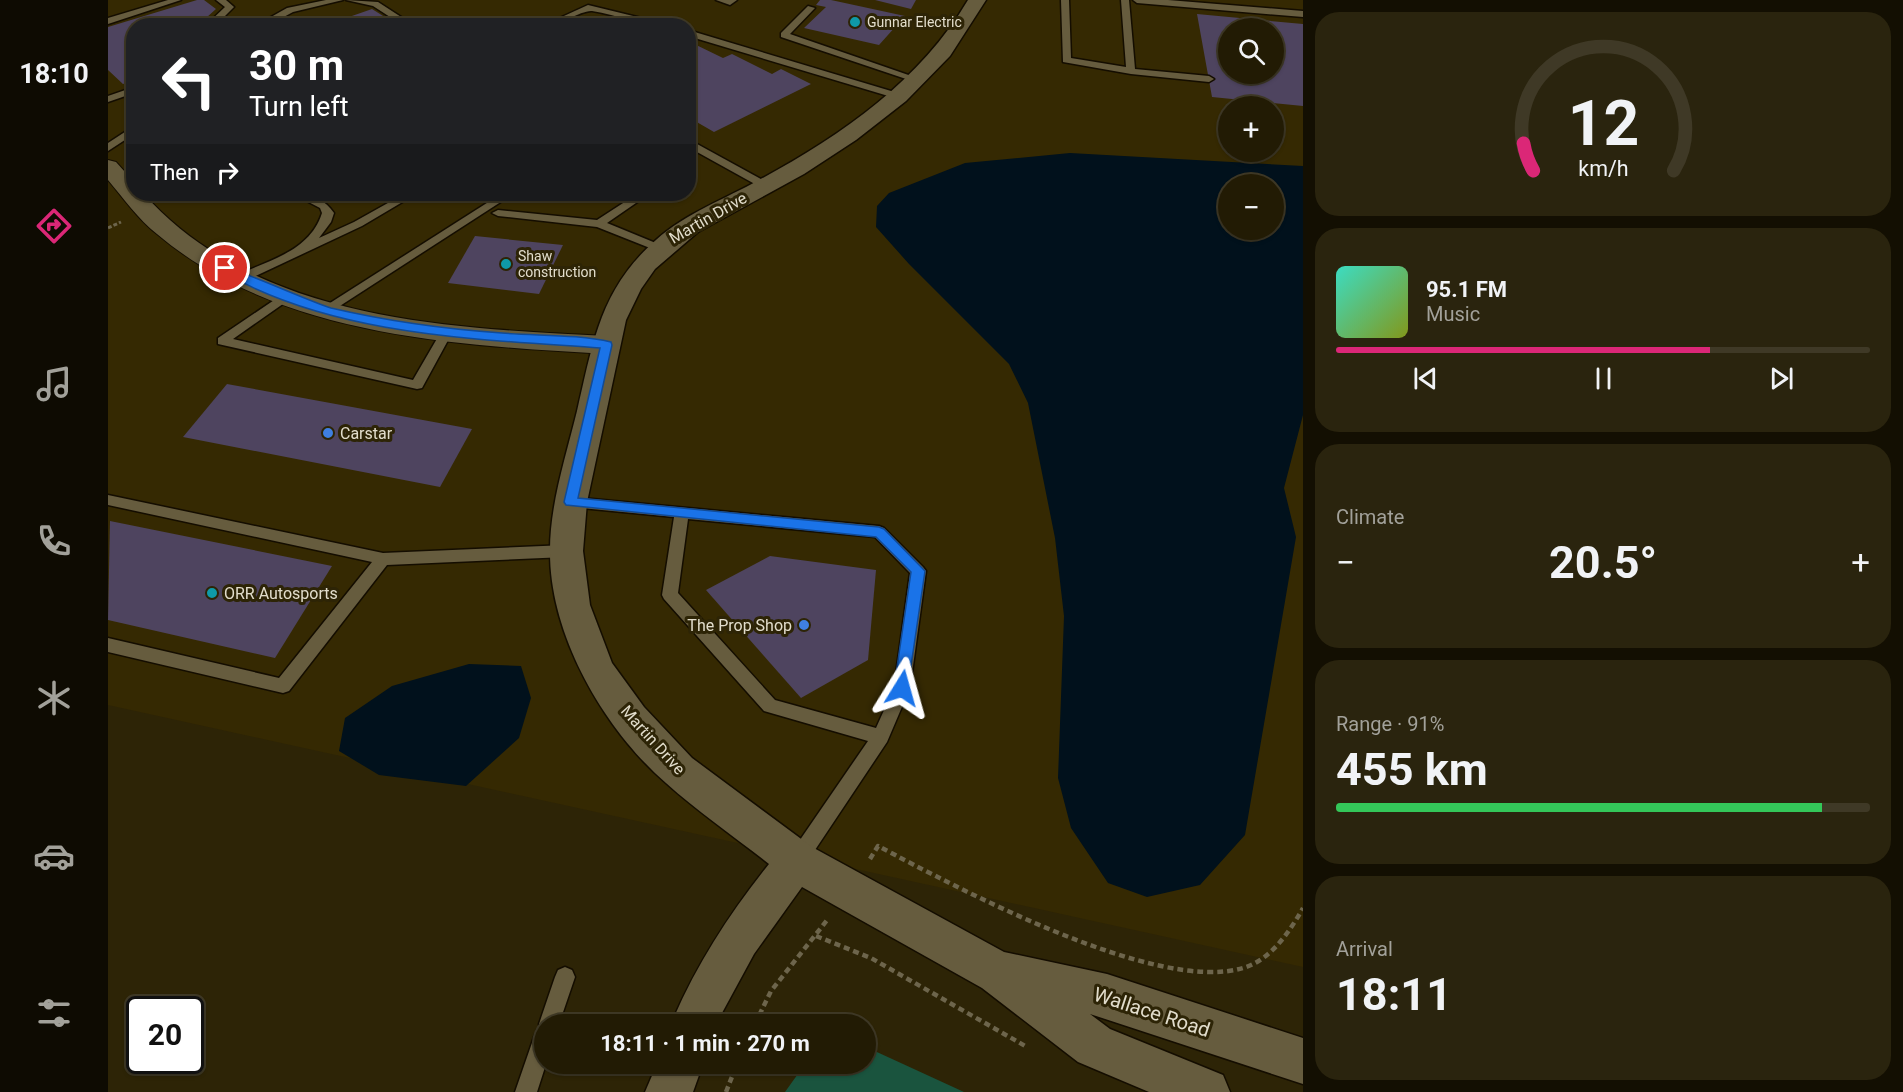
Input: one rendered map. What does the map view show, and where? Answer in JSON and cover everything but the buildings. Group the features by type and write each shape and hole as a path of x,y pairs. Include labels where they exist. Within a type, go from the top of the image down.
{"street":[{"name":"Martin Drive","path":"797,861 678,770 631,719 597,670 573,605 566,551 571,502 612,320 622,296 641,266 659,248 704,218 766,186 855,129 906,88 954,38 977,0"},
{"path":"112,177 126,191"},
{"path":"136,201 165,230 193,250 241,278 325,310 446,333 607,345"},
{"path":"698,1014 745,927 797,861"},
{"name":"Wallace Road","path":"797,861 847,891 998,972 1094,1046 1206,1092"},
{"name":"Wallace Road","path":"998,972 1107,996 1303,1061"},
{"path":"669,1092 676,1074"}],"lane":[{"path":"108,21 177,0"},
{"path":"218,18 230,7 220,0"},
{"path":"275,18 290,10 339,0"},
{"path":"350,0 375,4 398,18"},
{"path":"720,0 730,2 733,0"},
{"path":"1065,0 1066,60 1131,71 1209,79"},
{"path":"1125,0 1131,71"},
{"path":"1137,0 1303,14"},
{"path":"565,18 588,8 630,18"},
{"path":"811,8 784,35 906,88"},
{"path":"696,35 906,88"},
{"path":"108,99 126,93"},
{"path":"108,148 126,135"},
{"path":"696,147 766,186"},
{"path":"305,249 325,222 328,213 324,206 313,201"},
{"path":"241,278 358,224 399,201"},
{"path":"325,310 497,201"},
{"path":"599,224 634,201"},
{"path":"498,213 599,224 659,248"},
{"path":"286,296 222,341 417,385 446,333"},
{"path":"108,500 383,559 566,551"},
{"path":"571,502 879,532 918,571 902,688 881,736 797,861"},
{"path":"682,513 670,595 770,706 881,736"},
{"path":"108,645 283,686 383,559"},
{"path":"552,1014 565,977"},
{"path":"526,1092 534,1068"}],"path":[{"path":"760,1014 771,991 816,936 878,846 972,892 1089,943 1144,962 1192,972 1223,972 1242,968 1262,959 1282,938 1303,908"},
{"path":"816,936 871,958 1031,1049"},
{"path":"726,1092 733,1074"}],"shaded area":[{"path":"108,0 1303,0 1303,967 108,705"}],"green space":[{"path":"876,1052 964,1092 785,1092 798,1074 876,1074"}],"water":[{"path":"1070,153 1303,166 1303,415 1284,488 1296,537 1245,835 1200,885 1147,897 1108,883 1071,828 1058,778 1064,616 1055,538 1028,403 1009,364 909,264 876,227 877,206 889,193 965,163"},
{"path":"469,664 521,666 531,698 519,738 466,786 379,775 339,751 345,718 392,686"}],"place":[{"name":"Gunnar Electric","path":"855,22"},
{"name":"Shaw construction","path":"506,264"},
{"name":"Carstar","path":"328,433"},
{"name":"ORR Autosports","path":"212,593"},
{"name":"The Prop Shop","path":"804,625"}],"route":[{"path":"225,268 241,278 325,310 380,322 446,333 524,341 607,345 571,502 879,532 918,571 902,688"}]}
